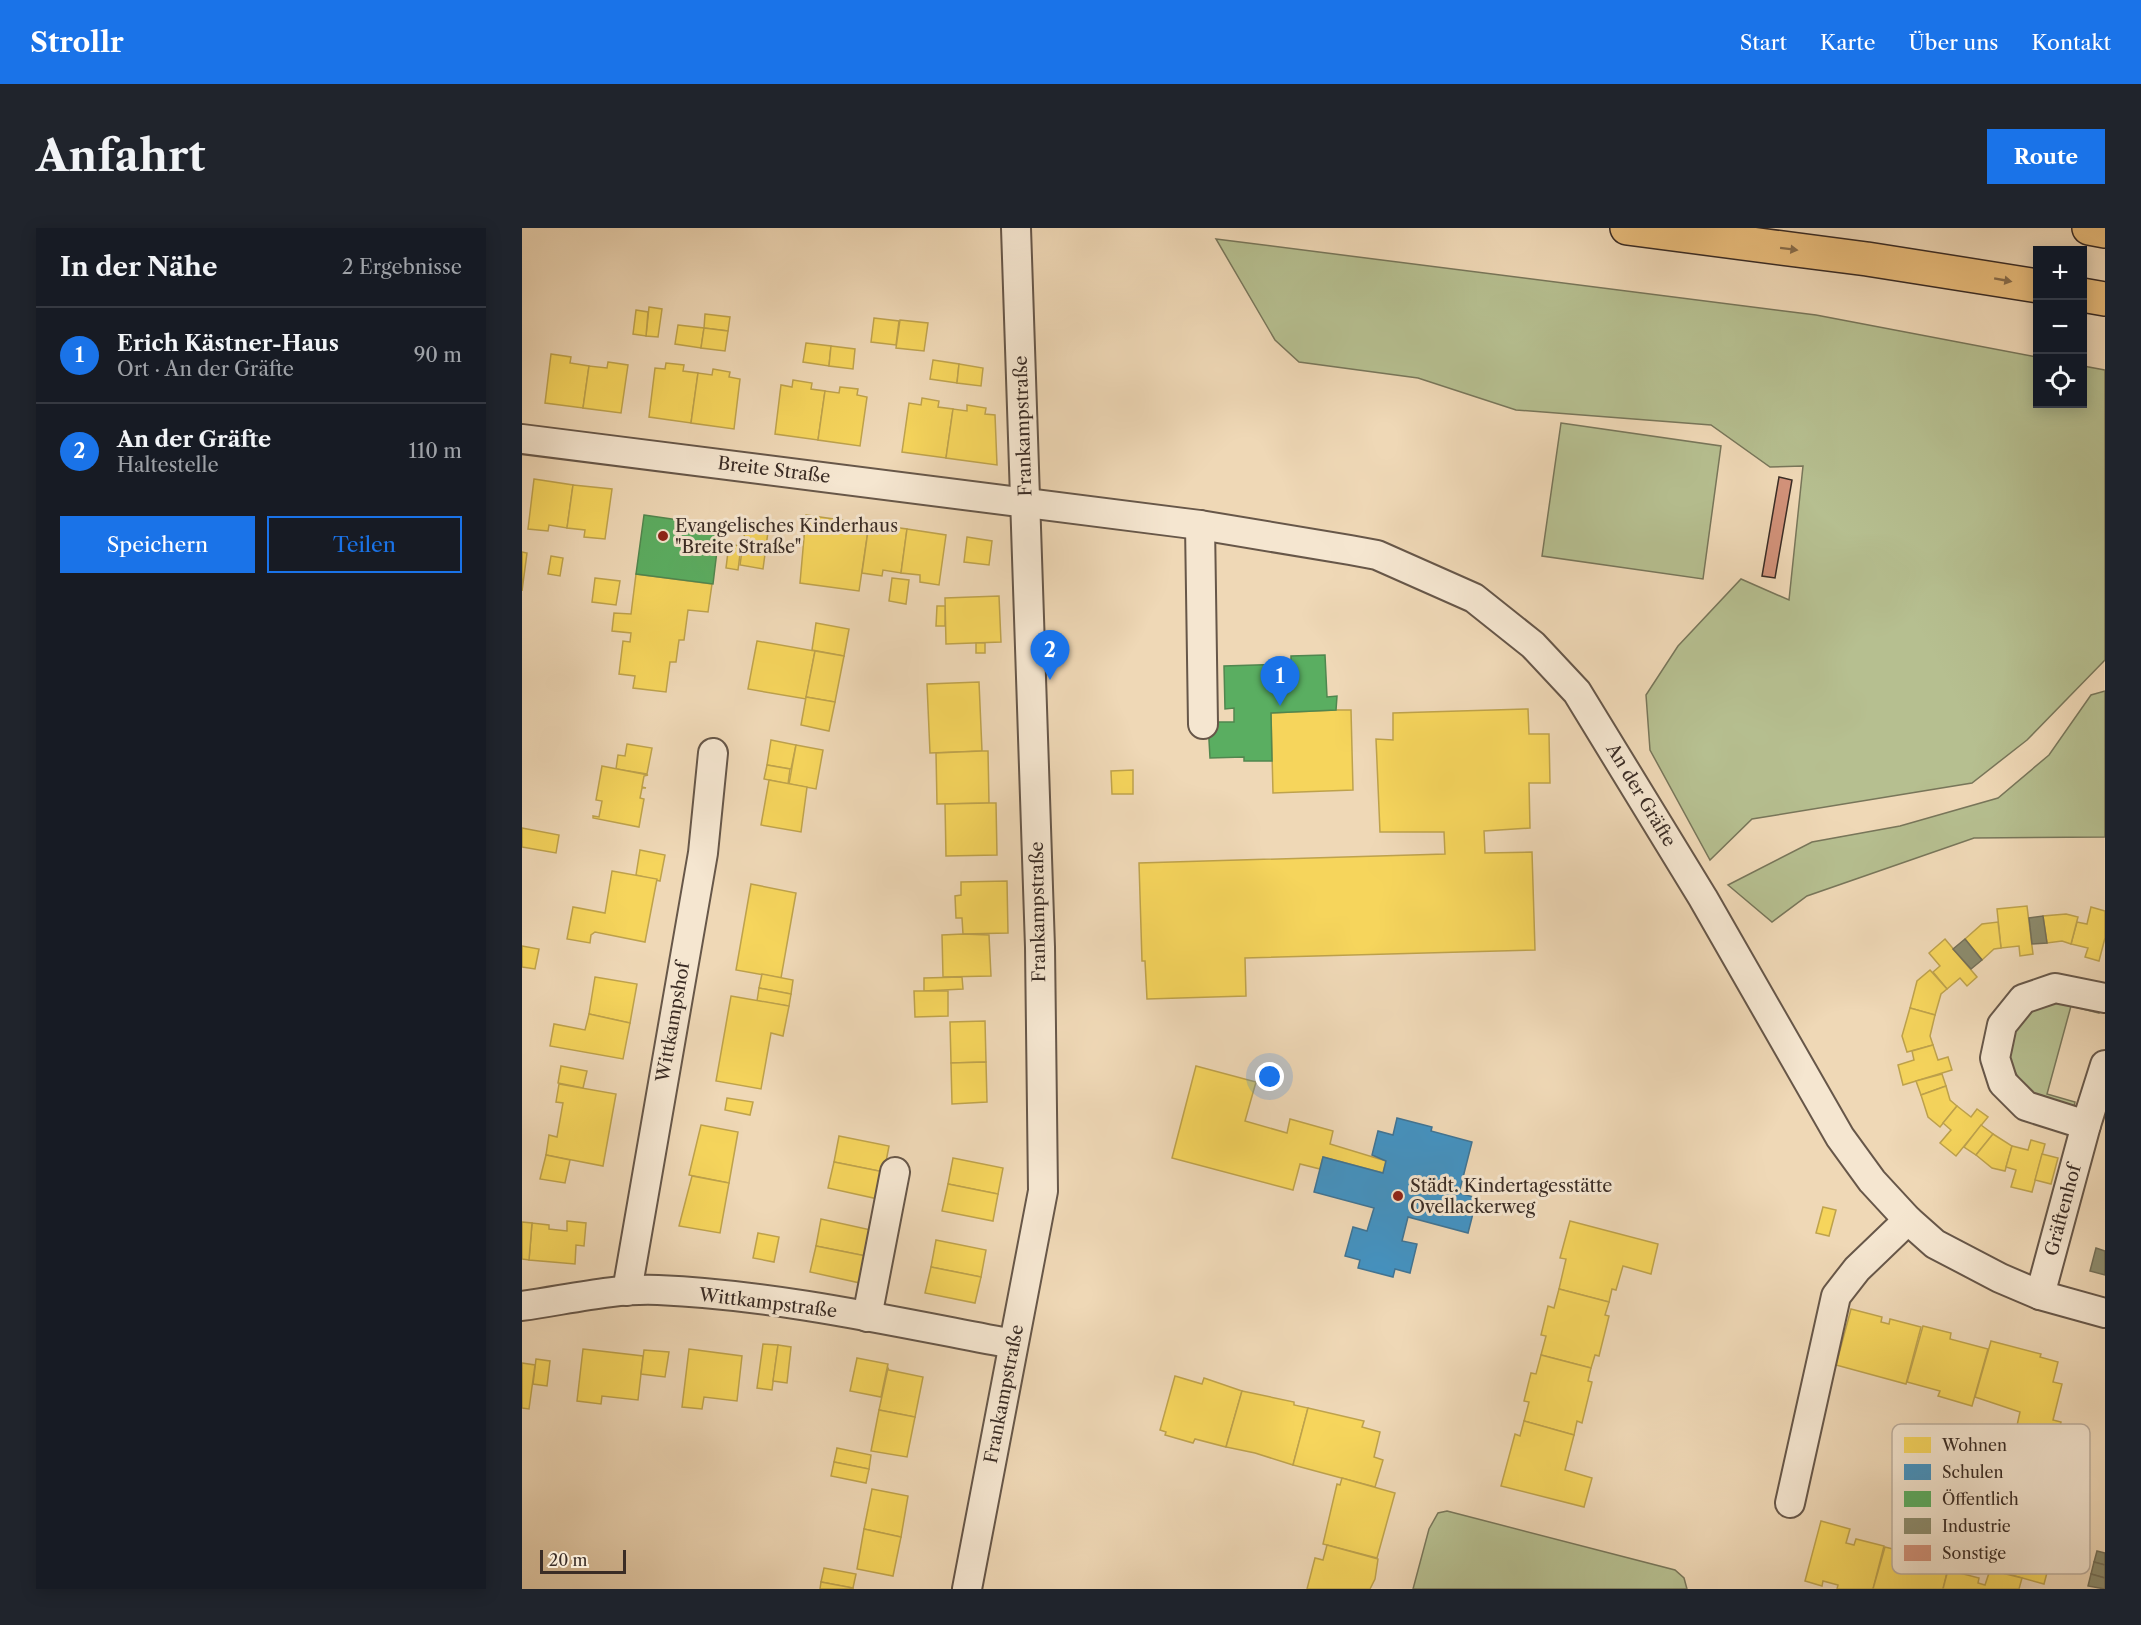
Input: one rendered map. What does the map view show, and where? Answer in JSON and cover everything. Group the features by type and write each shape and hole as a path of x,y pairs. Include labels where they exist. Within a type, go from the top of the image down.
{"highway":[{"path":"1627,228 1867,259 2033,285"},
{"path":"2089,228 2105,231"},
{"path":"2087,295 2105,298"}],"street":[{"name":"Frankampstraße","path":"967,1589 1043,1191 1040,947 1016,228"},
{"name":"Breite Straße","path":"522,439 1026,502"},
{"name":"An der Gräfte","path":"1026,502 1200,525 1377,555 1474,598 1533,645 1584,702 1697,889 1840,1137 1872,1181 1908,1220 1935,1244 2000,1278 2040,1294 2105,1313"},
{"path":"1200,525 1203,724"},
{"name":"Wittkampshof","path":"627,1291 703,853 713,753"},
{"path":"2086,1125 2026,1106 2003,1083 1995,1058 2002,1025 2023,999 2055,988 2105,998"},
{"name":"Gräftenhof","path":"2040,1294 2086,1125 2105,1065"},
{"path":"867,1317 895,1172"},
{"path":"1790,1503 1809,1425 1826,1331 1836,1296 1857,1269 1908,1220"},
{"name":"Wittkampstraße","path":"522,1306 627,1291 657,1290 786,1302 1013,1344"}],"green space":[{"path":"1216,239 1816,315 2033,356 2033,408 2087,408 2087,367 2105,370 2105,660 2027,740 1972,783 1752,819 1710,860 1650,750 1646,695 1678,646 1741,579 1789,600 1803,466 1770,467 1711,425 1516,410 1418,378 1299,362 1275,340"},
{"path":"1561,423 1721,446 1703,579 1542,556"},
{"path":"2105,691 2105,837 1974,838 1807,896 1772,922 1728,885 1812,842 1900,826 1998,798 2049,755 2091,695"},
{"path":"2044,1001 2101,1007 2099,1013 2071,1006 2047,1094 2075,1102 2074,1107 2041,1098 2025,1088 2010,1064 2008,1049 2019,1018"},
{"path":"1447,1511 1675,1570 1684,1578 1687,1589 1413,1589 1429,1529 1438,1513"}],"building: Wohnen":[{"path":"649,307 662,309 658,337 646,336"},
{"path":"636,310 648,312 646,336 633,334"},
{"path":"705,314 730,317 728,331 704,328"},
{"path":"874,318 899,321 896,345 871,342"},
{"path":"900,320 928,323 924,351 896,348"},
{"path":"678,325 704,328 701,348 675,344"},
{"path":"704,328 728,331 725,351 701,348"},
{"path":"806,343 831,346 829,366 803,362"},
{"path":"831,346 855,349 853,369 829,366"},
{"path":"551,354 571,357 570,363 589,366 583,408 545,403"},
{"path":"933,360 959,364 957,383 930,379"},
{"path":"608,362 628,365 621,413 583,408 589,366 607,368"},
{"path":"666,363 684,365 683,371 698,373 691,423 649,417 655,368 665,369"},
{"path":"959,364 983,368 981,386 957,383"},
{"path":"713,369 730,372 729,377 740,379 734,429 691,423 698,373 712,375"},
{"path":"793,380 812,383 811,389 825,391 818,440 775,434 781,385 792,387"},
{"path":"840,387 858,389 857,395 867,397 860,446 818,440 825,391 839,393"},
{"path":"922,398 939,401 938,407 953,409 946,458 902,452 909,403 921,405"},
{"path":"967,405 986,408 985,414 995,415 997,465 946,458 953,409 967,411"},
{"path":"534,479 573,485 567,528 549,525 548,531 528,529"},
{"path":"573,485 612,489 605,539 584,537 585,530 567,528"},
{"path":"806,515 869,524 859,591 800,583"},
{"path":"869,524 907,529 901,573 883,570 882,576 862,573"},
{"path":"907,529 946,535 939,585 920,582 920,575 901,573"},
{"path":"745,530 768,532 763,569 740,565"},
{"path":"967,537 992,541 989,565 964,562"},
{"path":"729,544 741,546 738,570 726,568"},
{"path":"522,552 527,553 522,591"},
{"path":"551,556 563,558 560,576 548,574"},
{"path":"636,574 712,584 708,612 688,610 684,640 679,640 676,662 670,662 666,692 633,688 635,676 619,674 623,641 630,642 631,633 612,631 614,613 631,614"},
{"path":"595,578 620,581 616,605 592,602"},
{"path":"892,578 909,580 906,604 889,601"},
{"path":"999,596 1001,642 946,644 945,598"},
{"path":"937,606 945,606 945,626 936,626"},
{"path":"816,623 849,629 844,656 812,650"},
{"path":"757,641 815,651 806,699 748,689"},
{"path":"976,643 985,643 985,653 976,653"},
{"path":"815,651 844,656 835,702 806,697"},
{"path":"979,682 982,751 930,753 927,684"},
{"path":"806,697 835,702 829,731 801,725"},
{"path":"1528,709 1529,734 1549,734 1550,783 1529,783 1530,828 1484,831 1485,853 1532,852 1535,950 1245,958 1246,996 1147,999 1145,961 1142,961 1139,863 1445,854 1444,832 1380,832 1376,739 1393,740 1393,713"},
{"path":"1351,710 1353,790 1273,793 1271,713"},
{"path":"771,740 796,745 791,769 767,765"},
{"path":"627,744 652,748 647,774 616,769 618,755 625,756"},
{"path":"796,745 823,750 816,789 789,784"},
{"path":"988,751 989,803 937,804 936,753"},
{"path":"767,765 790,769 788,784 764,779"},
{"path":"602,766 648,775 644,776 642,787 646,788 642,788 640,798 644,799 639,827 593,818 593,816 599,817 602,801 596,800"},
{"path":"1133,770 1133,794 1112,794 1111,771"},
{"path":"769,780 807,787 801,832 761,825"},
{"path":"996,803 997,855 946,856 945,804"},
{"path":"522,828 559,835 556,853 522,847"},
{"path":"640,850 665,855 660,881 636,875"},
{"path":"612,871 657,879 645,942 595,932 591,935 590,943 567,939 573,907 605,913"},
{"path":"1007,881 1008,933 963,934 962,918 956,918 955,896 961,895 961,882"},
{"path":"751,884 796,893 781,978 736,970"},
{"path":"2027,906 2033,954 2020,956 2019,946 2001,948 1997,909"},
{"path":"2091,907 2105,911 2105,938 2099,961 2085,957 2088,948 2071,944 2077,922 2087,924"},
{"path":"2066,914 2078,917 2071,944 2062,941 2047,943 2043,916"},
{"path":"1998,922 2001,948 1994,949 1982,960 1965,939 1982,924"},
{"path":"942,935 989,935 991,976 943,977"},
{"path":"1945,939 1977,977 1967,986 1960,978 1947,989 1933,972 1940,966 1929,953"},
{"path":"522,946 539,949 535,969 522,967"},
{"path":"1930,970 1947,989 1941,994 1935,1015 1910,1008 1917,981"},
{"path":"762,974 793,980 791,994 759,988"},
{"path":"595,977 637,984 630,1023 589,1014"},
{"path":"962,977 963,989 924,991 924,978"},
{"path":"759,988 791,994 789,1006 757,1001"},
{"path":"914,991 948,991 948,1016 915,1017"},
{"path":"731,996 789,1006 783,1036 771,1033 761,1089 716,1081"},
{"path":"1910,1008 1935,1015 1930,1036 1933,1045 1907,1052 1902,1036"},
{"path":"589,1014 630,1023 623,1059 550,1046 554,1024 585,1030"},
{"path":"985,1021 986,1062 951,1063 950,1022"},
{"path":"1933,1045 1938,1060 1948,1057 1952,1070 1903,1085 1898,1065 1914,1060 1912,1051"},
{"path":"986,1062 987,1102 952,1104 951,1063"},
{"path":"561,1066 587,1071 583,1088 558,1083"},
{"path":"1196,1066 1256,1082 1245,1121 1287,1133 1290,1119 1333,1131 1330,1144 1386,1161 1383,1173 1323,1157 1320,1169 1300,1164 1293,1190 1172,1158"},
{"path":"1942,1074 1946,1086 1921,1095 1916,1081"},
{"path":"559,1084 616,1094 603,1166 546,1155 549,1135 557,1137 563,1103 556,1102"},
{"path":"1946,1086 1950,1100 1957,1106 1940,1127 1928,1117 1921,1095"},
{"path":"727,1098 753,1102 750,1115 725,1110"},
{"path":"1957,1106 1971,1117 1977,1109 1988,1117 1956,1156 1940,1143 1951,1130 1943,1123"},
{"path":"701,1125 738,1132 729,1183 689,1175"},
{"path":"1981,1125 1993,1134 1976,1155 1964,1147"},
{"path":"1993,1134 2012,1146 2005,1171 1992,1168 1976,1155"},
{"path":"839,1136 889,1146 884,1172 834,1162"},
{"path":"2031,1140 2045,1144 2032,1192 2011,1187 2016,1170 2006,1167 2012,1146 2028,1150"},
{"path":"2042,1154 2058,1158 2051,1184 2035,1180"},
{"path":"546,1155 570,1160 565,1183 540,1179"},
{"path":"953,1158 1003,1168 998,1194 948,1184"},
{"path":"834,1162 884,1172 878,1199 828,1188"},
{"path":"692,1176 729,1183 720,1233 679,1226"},
{"path":"948,1184 998,1194 993,1221 942,1211"},
{"path":"1823,1207 1836,1210 1829,1236 1816,1233"},
{"path":"821,1219 871,1230 866,1256 816,1246"},
{"path":"567,1221 586,1223 584,1246 576,1245 575,1264 529,1260 532,1223 549,1225 549,1229 567,1231"},
{"path":"1570,1221 1658,1244 1651,1274 1623,1266 1616,1290 1612,1289 1609,1302 1559,1289 1566,1259 1560,1258"},
{"path":"522,1222 532,1223 529,1260 522,1259"},
{"path":"758,1233 779,1237 774,1262 753,1258"},
{"path":"936,1240 986,1250 981,1277 931,1267"},
{"path":"816,1246 866,1256 860,1283 810,1272"},
{"path":"931,1267 981,1277 975,1303 925,1293"},
{"path":"1559,1289 1609,1302 1605,1315 1609,1316 1599,1356 1595,1355 1591,1368 1541,1355 1546,1336 1541,1335 1548,1306 1554,1308"},
{"path":"1851,1309 1882,1317 1881,1322 1889,1324 1890,1319 1921,1327 1906,1384 1836,1365"},
{"path":"1923,1326 1951,1333 1950,1339 1988,1349 1972,1406 1938,1396 1940,1391 1907,1382"},
{"path":"1991,1341 2041,1354 2040,1357 2058,1362 2053,1382 2062,1384 2053,1420 2061,1422 2061,1424 2017,1424 2020,1412 1975,1397"},
{"path":"763,1344 778,1345 772,1390 757,1388"},
{"path":"778,1345 791,1347 787,1383 773,1381"},
{"path":"583,1349 643,1356 638,1400 602,1396 601,1404 577,1401"},
{"path":"689,1349 742,1356 737,1401 704,1397 702,1409 682,1407"},
{"path":"644,1350 669,1352 665,1377 641,1374"},
{"path":"1541,1355 1591,1368 1588,1381 1592,1382 1582,1423 1577,1421 1574,1435 1524,1421 1529,1402 1524,1401 1531,1373 1536,1374"},
{"path":"857,1358 888,1364 881,1397 850,1391"},
{"path":"536,1359 550,1361 547,1386 533,1384"},
{"path":"522,1363 535,1365 529,1409 522,1408"},
{"path":"888,1368 923,1377 915,1417 879,1410"},
{"path":"1175,1376 1202,1384 1204,1378 1242,1391 1226,1447 1195,1439 1193,1443 1165,1435 1166,1432 1160,1430"},
{"path":"1242,1391 1294,1402 1294,1405 1308,1408 1293,1465 1226,1447"},
{"path":"1308,1408 1364,1421 1362,1427 1380,1432 1374,1457 1383,1460 1375,1487 1293,1465"},
{"path":"879,1410 915,1417 907,1457 871,1451"},
{"path":"1524,1421 1574,1435 1565,1470 1592,1478 1584,1507 1501,1486 1515,1434 1520,1436"},
{"path":"837,1448 871,1455 869,1469 834,1462"},
{"path":"834,1462 869,1469 866,1483 831,1476"},
{"path":"1342,1478 1395,1493 1377,1558 1323,1544 1337,1484 1340,1485"},
{"path":"872,1489 908,1496 901,1537 864,1529"},
{"path":"1821,1521 1850,1529 1846,1543 1854,1545 1856,1539 1884,1546 1873,1589 1837,1589 1838,1585 1823,1581 1822,1586 1805,1581"},
{"path":"864,1529 901,1537 893,1576 857,1569"},
{"path":"1327,1545 1378,1559 1375,1579 1370,1589 1307,1589 1315,1558 1323,1560"},
{"path":"1885,1547 1892,1549 1892,1574 1947,1574 1943,1589 1873,1589"},
{"path":"824,1568 856,1574 853,1588 821,1582"},
{"path":"1947,1574 1964,1574 1979,1578 1978,1583 1985,1585 1989,1574 2006,1574 2022,1578 2019,1589 1943,1589"},
{"path":"2008,1574 2047,1574 2044,1584"},
{"path":"821,1582 853,1588 853,1589 820,1589"}],"building: Schulen":[{"name":"Städt. Kindertagesstätte Ovellackerweg","path":"1397,1118 1432,1127 1431,1131 1472,1142 1459,1193 1477,1198 1468,1233 1408,1217 1402,1241 1417,1244 1410,1273 1395,1269 1393,1277 1358,1268 1360,1260 1345,1256 1353,1227 1367,1231 1374,1208 1314,1192 1323,1157 1383,1173 1386,1161 1372,1155 1378,1131 1393,1135"}],"building: Öffentlich":[{"path":"644,515 720,526 713,584 636,574"},
{"path":"1325,655 1327,697 1337,696 1336,710 1271,713 1272,761 1244,761 1244,757 1210,758 1208,722 1234,722 1234,708 1225,709 1224,666 1291,664 1291,656"}],"building: Industrie":[{"path":"2043,916 2047,943 2032,944 2029,918"},
{"path":"1965,939 1982,960 1971,969 1953,949"},
{"path":"2096,1248 2105,1251 2105,1275 2090,1271"},
{"path":"2097,1551 2105,1553 2105,1565 2094,1562"},
{"path":"2094,1562 2105,1565 2105,1578 2091,1574"},
{"path":"2091,1574 2105,1578 2105,1589 2088,1586"}],"building: Sonstige":[{"path":"1779,477 1792,480 1775,578 1762,576"}],"place":[{"name":"Evangelisches Kinderhaus \"Breite Straße\"","path":"663,536"},
{"name":"An der Gräfte","path":"1050,680"},
{"name":"Erich Kästner-Haus","path":"1280,706"},
{"name":"Städt. Kindertagesstätte Ovellackerweg","path":"1398,1196"}]}
